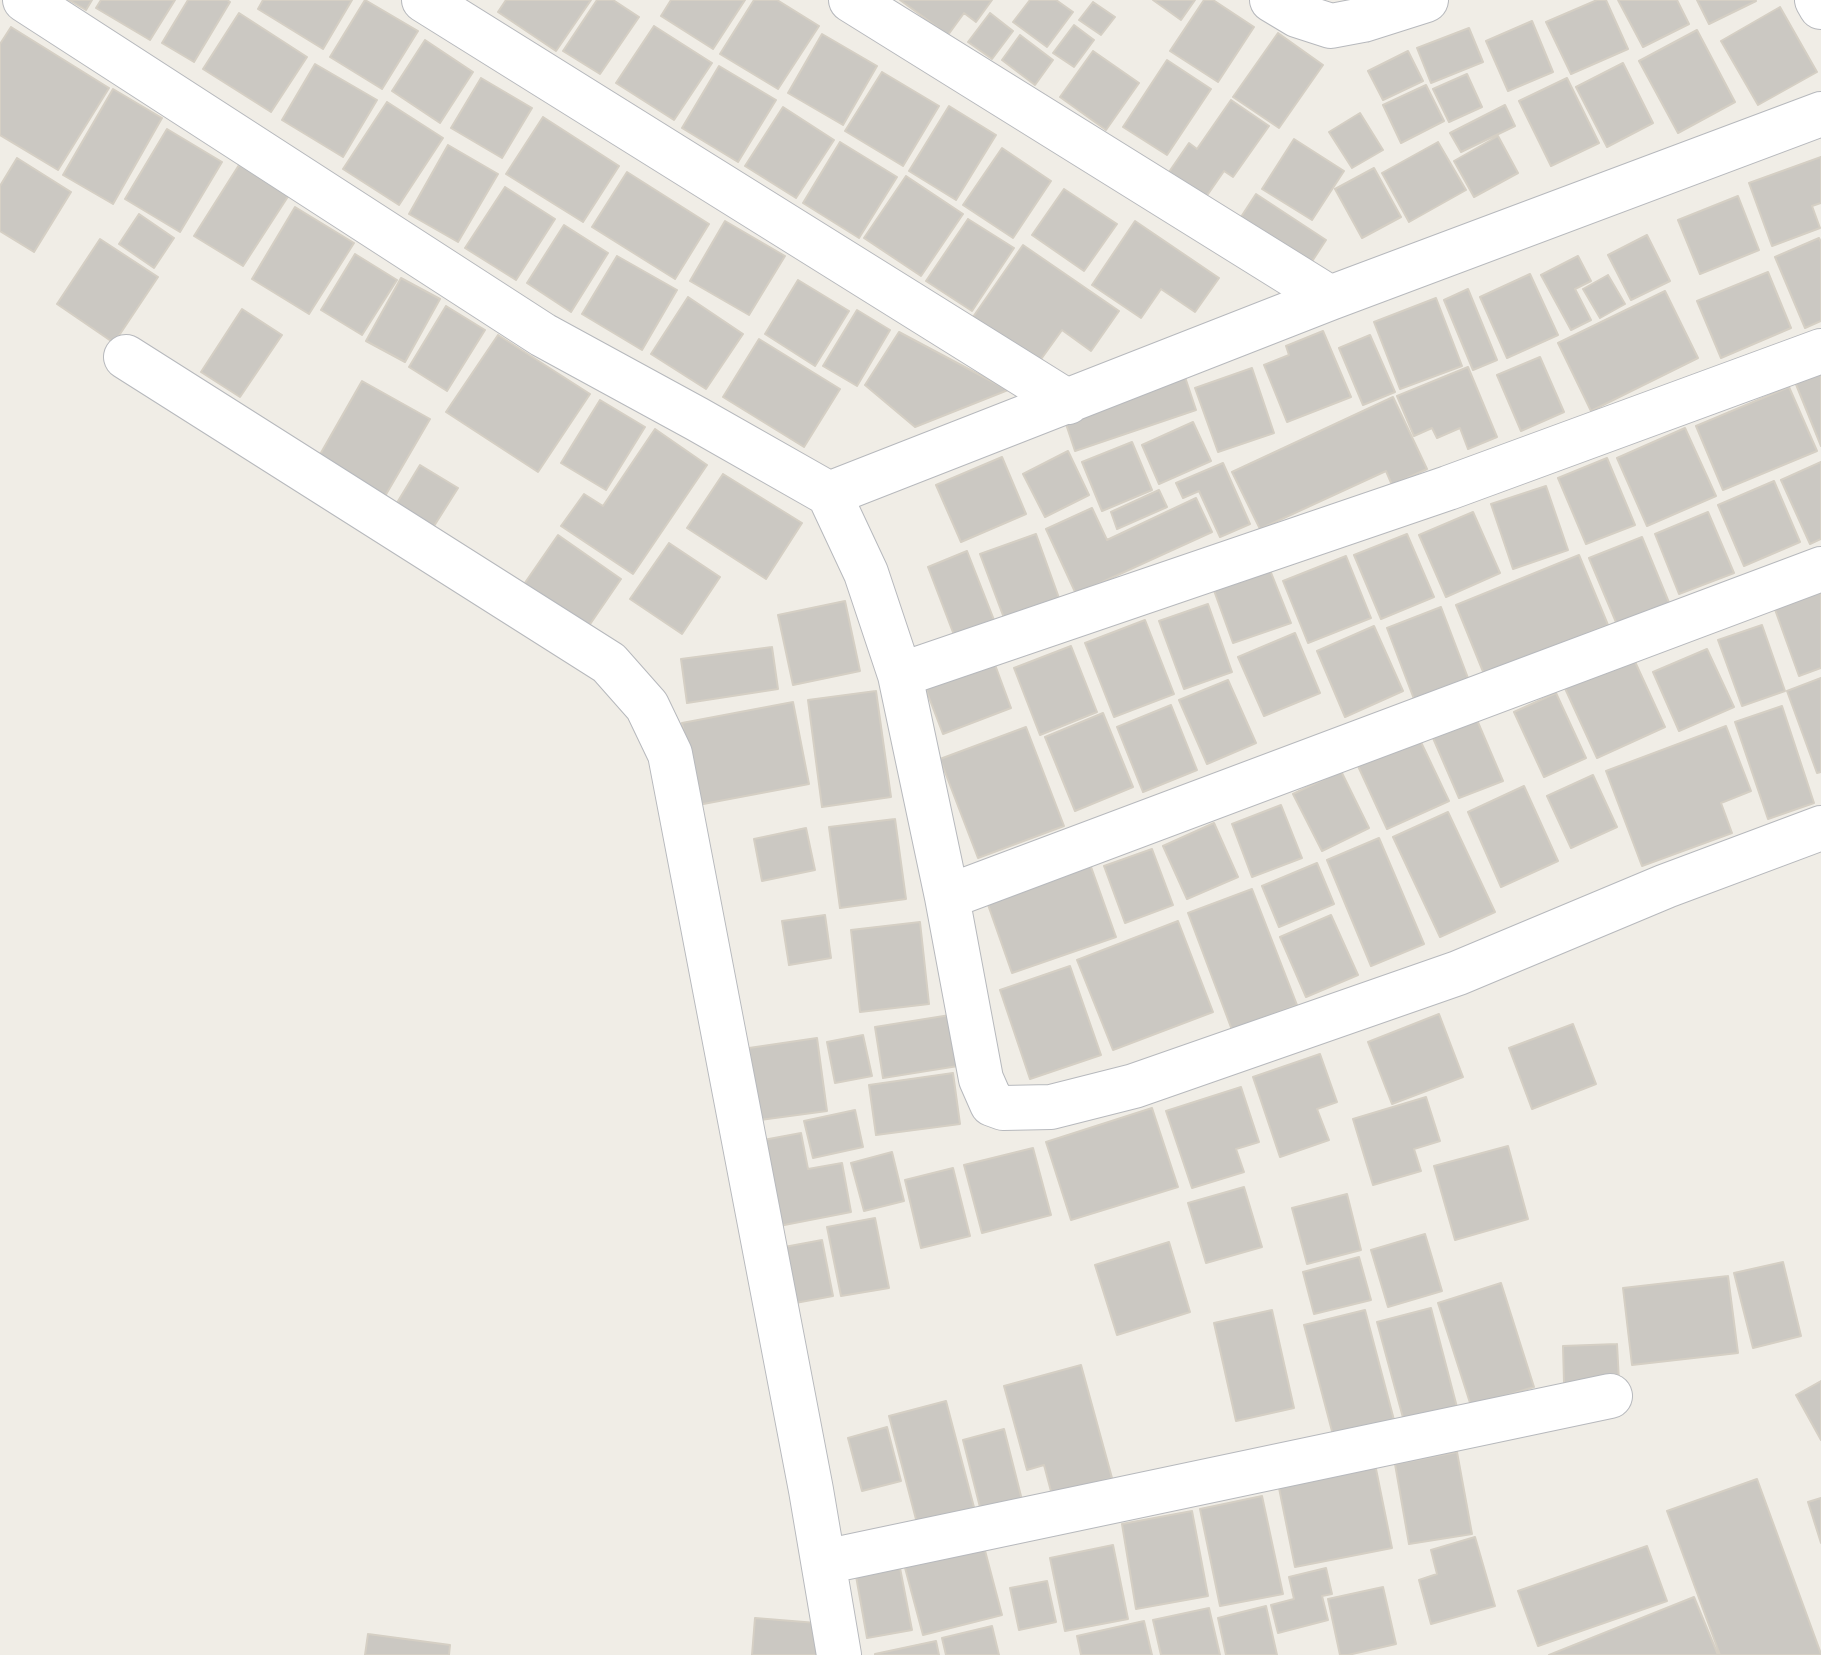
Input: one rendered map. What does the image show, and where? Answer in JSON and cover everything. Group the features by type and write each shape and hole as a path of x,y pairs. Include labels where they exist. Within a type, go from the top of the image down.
{"street":[{"path":"25,0 543,335 829,494 866,573 900,675 947,897 981,1079 992,1104 1003,1108 1051,1107 1134,1086 1458,973 1666,886 1821,828"},
{"path":"424,0 1068,402"},
{"path":"851,0 1330,298"},
{"path":"1272,0 1297,15 1331,26 1363,20 1426,0"},
{"path":"1817,0 1821,7"},
{"path":"829,494 1330,298 1821,114"},
{"path":"900,675 1448,488 1821,351"},
{"path":"126,357 609,663 647,706 670,754 824,1562 839,1655"},
{"path":"947,897 1821,569"},
{"path":"824,1562 1610,1396"}],"building":[{"path":"69,0 92,0 86,10"},
{"path":"101,0 175,0 150,40 96,8"},
{"path":"188,0 230,2 194,62 162,43"},
{"path":"263,0 352,0 323,49 258,9"},
{"path":"365,0 418,31 382,89 330,57"},
{"path":"506,0 591,0 556,51 498,12"},
{"path":"597,0 613,0 639,17 600,74 563,51"},
{"path":"671,0 745,0 713,49 661,16"},
{"path":"754,0 777,0 819,26 778,89 720,54"},
{"path":"900,0 992,0 976,22 964,13 948,35"},
{"path":"1030,0 1056,0 1073,12 1047,47 1013,22"},
{"path":"1153,0 1195,0 1181,20"},
{"path":"1204,0 1213,0 1254,27 1218,82 1170,51"},
{"path":"1597,0 1606,0 1628,49 1571,74 1546,22"},
{"path":"1618,0 1677,0 1689,24 1643,47"},
{"path":"1697,0 1755,0 1756,1 1709,24"},
{"path":"1093,2 1115,17 1101,35 1079,20"},
{"path":"1780,7 1817,72 1758,105 1721,41"},
{"path":"239,13 307,57 271,112 203,69"},
{"path":"990,13 1013,31 992,59 968,42"},
{"path":"1532,21 1553,72 1508,91 1486,41"},
{"path":"1074,25 1094,40 1074,67 1053,53"},
{"path":"654,26 712,63 674,120 616,83"},
{"path":"11,27 109,88 58,170 0,135 0,44"},
{"path":"1469,28 1483,62 1431,83 1417,48"},
{"path":"1697,30 1735,102 1678,133 1639,61"},
{"path":"1278,33 1323,65 1279,128 1233,97"},
{"path":"822,34 877,66 843,125 788,93"},
{"path":"1020,35 1053,60 1035,85 1002,60"},
{"path":"425,40 473,72 440,123 392,91"},
{"path":"1093,51 1139,83 1106,130 1060,97"},
{"path":"1408,51 1423,81 1383,100 1368,71"},
{"path":"1167,60 1211,89 1167,155 1123,127"},
{"path":"1623,63 1653,123 1607,147 1576,87"},
{"path":"315,64 377,100 343,157 282,120"},
{"path":"719,66 776,100 738,162 682,128"},
{"path":"882,72 939,106 903,166 845,131"},
{"path":"1467,74 1482,107 1449,122 1433,89"},
{"path":"481,78 532,108 502,158 451,128"},
{"path":"1567,78 1599,143 1551,166 1519,101"},
{"path":"1426,85 1444,121 1401,143 1383,105"},
{"path":"113,89 162,118 113,204 63,175"},
{"path":"1231,100 1269,126 1233,177 1224,171 1206,197 1169,172 1189,143 1197,149"},
{"path":"387,102 443,138 399,205 343,169"},
{"path":"1505,105 1515,126 1461,152 1450,133"},
{"path":"949,106 996,135 956,200 909,171"},
{"path":"783,107 834,140 796,198 745,166"},
{"path":"1360,113 1383,150 1352,168 1329,132"},
{"path":"543,117 619,166 583,222 506,174"},
{"path":"167,129 222,162 180,232 125,199"},
{"path":"1498,136 1518,173 1474,197 1454,161"},
{"path":"1294,139 1344,171 1312,220 1262,189"},
{"path":"840,142 897,177 859,238 803,203"},
{"path":"1438,142 1466,190 1409,222 1382,173"},
{"path":"448,145 498,174 458,242 409,214"},
{"path":"1002,148 1051,181 1013,238 963,205"},
{"path":"1821,157 1821,203 1812,206 1820,228 1772,246 1749,183"},
{"path":"17,158 71,192 34,252 0,231 0,186"},
{"path":"239,165 289,195 243,266 194,236"},
{"path":"1374,168 1401,217 1362,238 1335,189"},
{"path":"627,172 709,224 675,279 592,227"},
{"path":"906,176 963,214 921,276 864,238"},
{"path":"505,187 555,219 516,280 465,248"},
{"path":"1064,189 1117,224 1084,271 1032,235"},
{"path":"1256,194 1326,240 1309,266 1239,220"},
{"path":"1738,196 1759,250 1700,274 1678,220"},
{"path":"295,207 354,243 309,314 252,279"},
{"path":"139,214 174,238 154,268 119,244"},
{"path":"968,219 1014,248 972,311 926,281"},
{"path":"725,221 785,256 749,315 690,281"},
{"path":"1135,221 1219,278 1195,312 1161,289 1141,318 1092,285"},
{"path":"564,225 608,253 571,312 527,283"},
{"path":"1647,235 1670,281 1631,300 1608,255"},
{"path":"1819,238 1821,321 1805,328 1775,257"},
{"path":"100,239 158,277 114,343 57,304"},
{"path":"1023,245 1119,311 1091,351 1062,330 1039,362 973,317"},
{"path":"355,254 397,280 362,335 321,310"},
{"path":"617,256 677,290 642,350 582,314"},
{"path":"1578,256 1591,281 1575,289 1591,320 1571,330 1541,275"},
{"path":"1768,272 1791,328 1721,358 1697,301"},
{"path":"1530,274 1558,335 1507,358 1480,297"},
{"path":"1608,275 1625,304 1600,318 1583,289"},
{"path":"401,278 440,299 405,362 366,341"},
{"path":"798,280 849,311 815,366 765,334"},
{"path":"1468,289 1497,360 1473,370 1444,300"},
{"path":"1665,291 1698,358 1591,411 1558,343"},
{"path":"688,297 743,334 706,389 651,354"},
{"path":"1436,298 1462,366 1400,389 1374,322"},
{"path":"446,306 485,330 447,391 409,367"},
{"path":"242,309 282,335 240,397 201,372"},
{"path":"857,310 890,330 857,386 823,366"},
{"path":"1323,331 1351,397 1287,422 1264,365 1289,355 1286,346"},
{"path":"899,332 1008,390 915,427 865,385"},
{"path":"498,335 590,394 538,472 446,412"},
{"path":"1370,335 1395,392 1363,405 1339,348"},
{"path":"759,339 840,389 804,447 723,397"},
{"path":"1540,357 1564,412 1521,431 1497,375"},
{"path":"1821,366 1821,446 1793,377"},
{"path":"1468,367 1497,437 1468,449 1460,428 1437,438 1432,428 1414,436 1397,396"},
{"path":"1252,368 1274,433 1218,452 1195,388"},
{"path":"1184,374 1196,410 1075,451 1063,415"},
{"path":"362,381 430,419 381,503 314,465"},
{"path":"1789,387 1817,451 1723,490 1696,426"},
{"path":"1393,397 1427,469 1392,485 1386,471 1260,529 1232,472"},
{"path":"600,400 645,427 606,490 561,463"},
{"path":"1193,422 1211,461 1159,484 1142,445"},
{"path":"1685,428 1716,496 1647,526 1617,458"},
{"path":"655,429 707,465 633,574 561,526 584,494 603,506"},
{"path":"1132,442 1152,490 1102,511 1082,462"},
{"path":"1068,451 1089,495 1045,517 1023,474"},
{"path":"1002,457 1026,514 961,542 936,485"},
{"path":"1607,458 1635,525 1586,544 1558,478"},
{"path":"1821,462 1821,539 1810,544 1781,480"},
{"path":"1223,463 1250,524 1220,537 1199,491 1183,498 1176,483"},
{"path":"420,465 458,488 429,534 392,511"},
{"path":"723,474 802,523 766,579 687,528"},
{"path":"1774,481 1800,542 1744,566 1718,505"},
{"path":"1546,486 1568,550 1513,569 1491,504"},
{"path":"1159,490 1167,507 1117,529 1111,512"},
{"path":"1196,498 1212,532 1076,594 1046,529 1092,508 1107,540"},
{"path":"1473,512 1500,573 1446,597 1419,535"},
{"path":"1708,512 1734,573 1679,594 1655,534"},
{"path":"1036,534 1059,598 1004,618 980,554"},
{"path":"1407,534 1434,597 1381,619 1354,555"},
{"path":"558,535 621,579 584,633 520,590"},
{"path":"1642,537 1670,605 1618,627 1589,558"},
{"path":"669,543 720,577 682,634 630,599"},
{"path":"967,551 994,620 954,635 928,567"},
{"path":"1579,555 1608,625 1484,674 1456,605"},
{"path":"1346,556 1371,618 1308,643 1283,581"},
{"path":"1268,565 1291,623 1233,643 1212,585"},
{"path":"1821,588 1821,668 1799,676 1773,604"},
{"path":"845,601 860,671 793,685 778,615"},
{"path":"1208,604 1232,672 1184,689 1159,621"},
{"path":"1441,607 1468,678 1414,699 1387,628"},
{"path":"1145,620 1174,694 1114,717 1085,643"},
{"path":"1762,625 1785,691 1742,706 1718,640"},
{"path":"1374,626 1403,691 1345,717 1317,651"},
{"path":"1295,633 1320,693 1264,716 1238,657"},
{"path":"1071,646 1097,712 1040,735 1014,668"},
{"path":"772,647 778,689 687,703 681,659"},
{"path":"1707,649 1734,707 1679,731 1653,672"},
{"path":"1631,653 1665,727 1597,758 1563,684"},
{"path":"994,662 1011,708 943,734 925,687"},
{"path":"1821,678 1821,772 1817,773 1787,691"},
{"path":"1228,680 1256,743 1207,764 1179,700"},
{"path":"876,691 891,797 822,807 808,700"},
{"path":"1556,693 1586,758 1544,777 1514,712"},
{"path":"793,702 809,784 698,805 682,723"},
{"path":"1171,705 1197,770 1143,792 1117,727"},
{"path":"1782,706 1814,803 1768,819 1735,722"},
{"path":"1103,713 1133,787 1075,811 1045,737"},
{"path":"1477,720 1503,781 1459,798 1433,738"},
{"path":"1726,726 1751,791 1721,803 1732,833 1642,866 1606,771"},
{"path":"1026,727 1064,826 978,858 940,759"},
{"path":"1419,738 1449,801 1387,829 1358,766"},
{"path":"1341,771 1369,828 1322,851 1293,794"},
{"path":"1593,775 1617,827 1571,848 1547,796"},
{"path":"1524,786 1558,861 1501,887 1468,812"},
{"path":"1281,805 1302,858 1252,877 1232,824"},
{"path":"1448,812 1495,912 1440,937 1393,837"},
{"path":"895,819 906,899 840,908 829,827"},
{"path":"1214,823 1238,877 1187,899 1163,846"},
{"path":"806,828 815,870 762,881 754,839"},
{"path":"1379,838 1424,944 1371,966 1327,860"},
{"path":"1152,849 1173,905 1125,923 1104,866"},
{"path":"1317,863 1334,904 1279,927 1262,886"},
{"path":"1090,864 1116,937 1012,973 986,899"},
{"path":"1252,889 1297,1005 1232,1030 1188,913"},
{"path":"825,915 831,958 789,965 782,921"},
{"path":"1331,915 1358,975 1306,997 1280,937"},
{"path":"1178,921 1213,1012 1113,1050 1077,960"},
{"path":"920,922 929,1004 860,1012 851,930"},
{"path":"1070,966 1101,1055 1030,1079 1000,990"},
{"path":"1439,1014 1463,1077 1392,1104 1368,1042"},
{"path":"950,1015 958,1066 883,1078 875,1027"},
{"path":"1573,1024 1596,1084 1532,1109 1509,1048"},
{"path":"863,1035 872,1076 835,1083 827,1042"},
{"path":"817,1038 827,1111 760,1120 749,1048"},
{"path":"1320,1054 1337,1102 1317,1109 1329,1140 1280,1157 1253,1077"},
{"path":"953,1073 960,1124 876,1135 869,1085"},
{"path":"1241,1087 1259,1142 1236,1149 1244,1172 1192,1188 1166,1111"},
{"path":"1426,1097 1440,1141 1414,1149 1421,1171 1373,1185 1353,1119"},
{"path":"1152,1108 1178,1187 1071,1220 1046,1142"},
{"path":"855,1110 863,1147 813,1158 804,1121"},
{"path":"801,1133 808,1169 842,1163 851,1212 774,1227 758,1141"},
{"path":"1508,1146 1528,1219 1455,1240 1434,1166"},
{"path":"1033,1148 1051,1215 982,1233 964,1165"},
{"path":"892,1152 904,1201 864,1211 851,1163"},
{"path":"953,1168 970,1236 921,1248 905,1180"},
{"path":"1244,1187 1262,1247 1206,1263 1188,1203"},
{"path":"1347,1194 1361,1250 1307,1264 1292,1208"},
{"path":"875,1218 889,1288 841,1296 827,1227"},
{"path":"1425,1234 1442,1291 1388,1307 1371,1250"},
{"path":"822,1240 833,1296 790,1304 779,1248"},
{"path":"1169,1242 1190,1312 1117,1335 1095,1265"},
{"path":"1359,1257 1371,1300 1314,1314 1303,1272"},
{"path":"1783,1262 1801,1336 1753,1348 1734,1273"},
{"path":"1728,1276 1738,1353 1632,1365 1623,1288"},
{"path":"1501,1283 1534,1387 1471,1406 1438,1303"},
{"path":"1431,1308 1458,1411 1405,1425 1377,1322"},
{"path":"1272,1310 1294,1408 1236,1421 1214,1323"},
{"path":"1365,1310 1394,1420 1333,1435 1304,1325"},
{"path":"1617,1344 1619,1381 1564,1383 1563,1346"},
{"path":"1081,1365 1112,1478 1052,1495 1044,1465 1027,1470 1004,1386"},
{"path":"1821,1381 1821,1440 1796,1395"},
{"path":"946,1401 975,1511 918,1527 889,1416"},
{"path":"887,1427 901,1481 862,1491 848,1438"},
{"path":"1004,1429 1024,1508 983,1519 963,1440"},
{"path":"1457,1452 1472,1534 1409,1544 1395,1464"},
{"path":"1375,1464 1392,1548 1295,1567 1278,1483"},
{"path":"1757,1479 1821,1655 1720,1655 1667,1511"},
{"path":"1262,1496 1283,1594 1220,1606 1200,1509"},
{"path":"1821,1498 1821,1543 1808,1502"},
{"path":"1192,1511 1208,1596 1136,1609 1122,1524"},
{"path":"1475,1537 1495,1606 1431,1624 1419,1580 1437,1574 1431,1550"},
{"path":"983,1543 1002,1615 923,1635 904,1564"},
{"path":"1113,1545 1128,1619 1065,1631 1050,1558"},
{"path":"1647,1546 1667,1601 1538,1646 1518,1591"},
{"path":"900,1568 912,1630 867,1638 856,1576"},
{"path":"1326,1568 1332,1594 1322,1596 1328,1620 1278,1633 1271,1605 1294,1599 1289,1577"},
{"path":"1047,1581 1056,1622 1019,1630 1010,1588"},
{"path":"1383,1587 1396,1644 1340,1655 1328,1599"},
{"path":"1694,1597 1718,1655 1549,1655"},
{"path":"1266,1606 1277,1655 1226,1655 1218,1618"},
{"path":"1209,1608 1220,1655 1161,1655 1153,1620"},
{"path":"755,1618 829,1624 827,1655 752,1655"},
{"path":"1144,1621 1152,1655 1081,1655 1077,1636"},
{"path":"992,1626 999,1655 946,1655 942,1638"},
{"path":"368,1634 450,1645 449,1655 365,1655"},
{"path":"936,1641 939,1655 875,1655 875,1654"}]}
